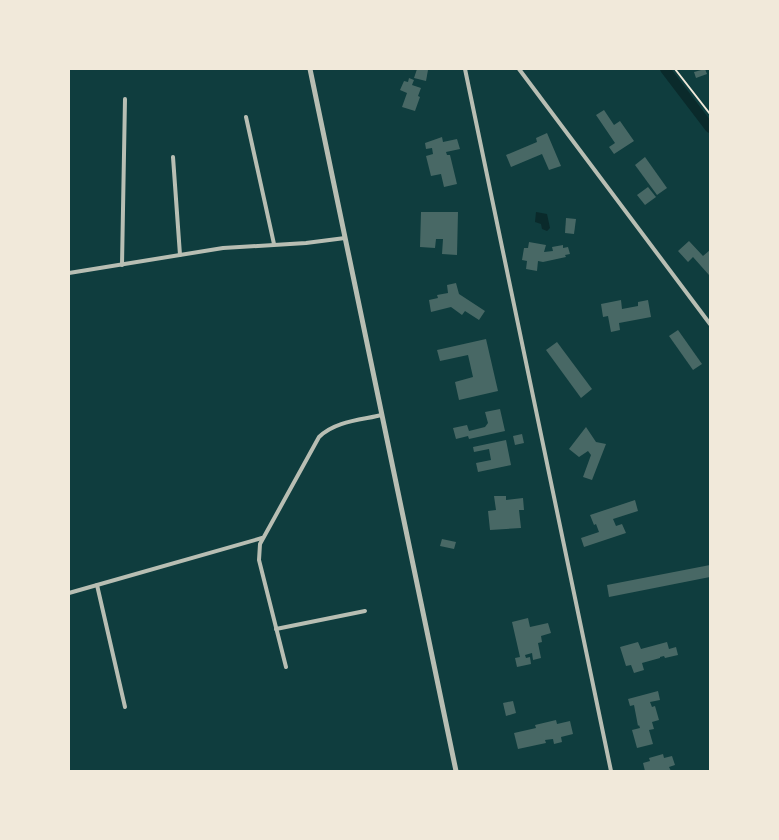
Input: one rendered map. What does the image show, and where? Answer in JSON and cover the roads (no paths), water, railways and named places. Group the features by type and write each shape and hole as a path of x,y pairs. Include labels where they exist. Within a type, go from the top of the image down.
{"street":[{"path":"310,69 456,771"},
{"path":"465,69 610,771"},
{"path":"519,69 710,324"},
{"path":"122,264 125,99"},
{"path":"246,117 274,244"},
{"path":"173,157 180,254"},
{"path":"69,273 223,248 306,243 345,238"},
{"path":"286,667 258,560 258,550 262,538 319,437 328,429 339,424 382,415"},
{"path":"69,593 262,538"},
{"path":"97,585 125,707"},
{"path":"276,629 365,611"}],"water":[{"path":"536,212 547,214 550,228 547,231 542,229 541,224 535,222"}],"waterway":[{"path":"665,69 710,128"}]}
